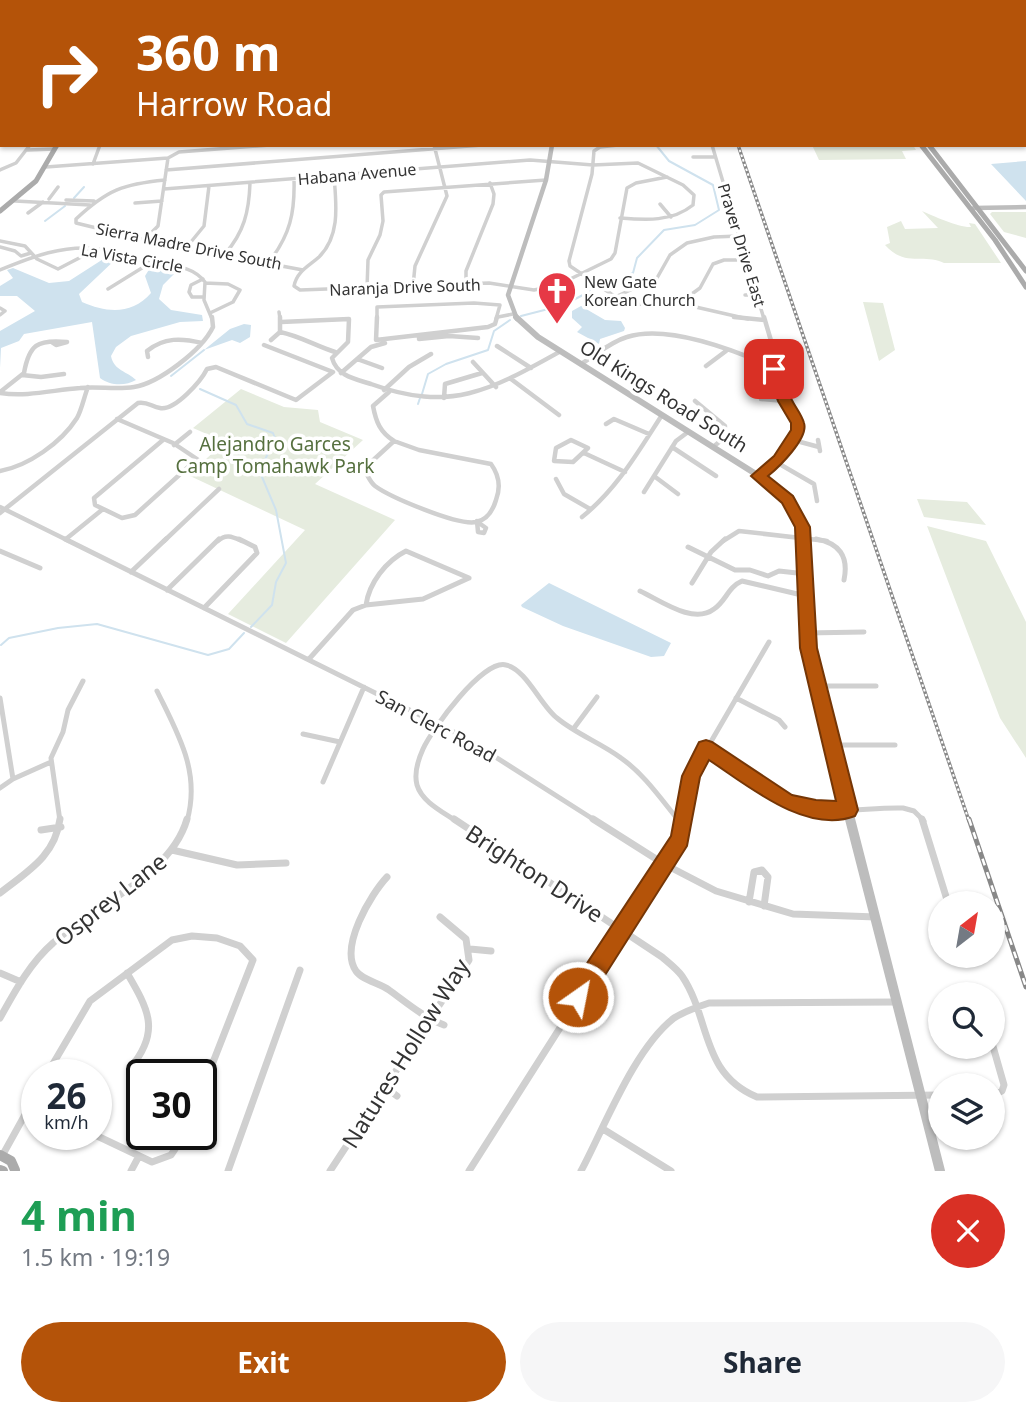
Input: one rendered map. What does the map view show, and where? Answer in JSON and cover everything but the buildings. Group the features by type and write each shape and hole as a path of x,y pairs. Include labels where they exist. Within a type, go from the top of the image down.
{"main road":[{"path":"0,211 17,199 47,167 56,147"},
{"path":"922,147 1026,270"},
{"path":"931,147 1026,287"},
{"path":"933,162 942,161"},
{"path":"1016,270 1026,270"},
{"path":"1,1163 11,1161 14,1171"}],"street":[{"path":"0,170 16,163 29,148 56,147"},
{"path":"93,164 99,147"},
{"path":"47,167 168,158 179,152 244,147"},
{"path":"166,170 435,147 446,199 415,266 412,286"},
{"name":"Old Kings Road South","path":"552,147 546,180 510,286 509,304 513,314 527,329 758,476 787,499 799,518 805,537 806,633 816,686 940,1171"},
{"path":"604,147 594,151 570,266 629,304 687,305 738,318 765,320"},
{"name":"Praver Drive East","path":"712,147 772,344"},
{"path":"693,157 715,157"},
{"path":"144,240 158,226 168,158"},
{"name":"Habana Avenue","path":"164,189 440,167 550,161 593,165 638,163 687,188 694,197 690,209 671,217"},
{"path":"300,290 295,288 295,280 321,255 333,233 337,213 334,176"},
{"path":"510,286 544,289 603,265 613,257 628,186 667,177"},
{"path":"269,262 286,241 294,224 294,179"},
{"path":"17,199 92,203 107,190 120,184 165,180"},
{"path":"367,288 368,260 380,236 383,221 383,193 546,180"},
{"path":"225,254 239,239 248,222 250,183"},
{"path":"466,284 466,271 493,204 491,183"},
{"path":"186,248 204,226 209,186"},
{"path":"48,199 58,187"},
{"path":"17,199 92,203"},
{"path":"135,203 162,201"},
{"path":"28,213 43,202"},
{"name":"Sierra Madre Drive South","path":"92,203 75,222 144,240 303,270"},
{"path":"660,204 671,217"},
{"path":"976,210 1026,208"},
{"path":"620,218 671,217"},
{"path":"615,297 657,278 670,255 682,245 704,238 739,236"},
{"path":"0,241 25,246 33,255 60,269 85,255 91,248"},
{"path":"0,247 15,251 21,256 33,255"},
{"name":"La Vista Circle","path":"0,270 33,255 63,249 91,248 150,263 189,268 204,281 204,297"},
{"path":"687,305 689,296 700,288 712,264 724,260 747,260"},
{"path":"108,289 138,273 150,263"},
{"path":"123,279 124,288"},
{"path":"0,392 37,396 88,387 120,389 144,384 162,374 202,343 213,325 204,297 194,298 189,292 191,285 204,281 236,286 240,290 237,297 226,307 210,313"},
{"name":"Naranja Drive South","path":"300,290 466,284 510,286"},
{"path":"745,295 757,295"},
{"path":"500,305 495,324 488,327 376,340 377,307 509,304"},
{"path":"0,308 5,311 0,315"},
{"path":"271,340 280,332 279,312"},
{"path":"498,317 513,314"},
{"path":"281,322 349,319 348,342 335,352 332,362 343,371 386,391 444,398 496,387 561,351"},
{"path":"280,332 299,336 313,345 335,352"},
{"path":"581,364 623,338 636,335 679,336 765,363 776,373 785,401 799,426 793,440 776,463 758,476"},
{"path":"343,371 370,347 378,344 449,336 478,338"},
{"path":"148,357 149,348 165,341 183,338 202,343"},
{"path":"0,392 22,375 29,350 53,342"},
{"path":"1,510 141,402 158,408 171,407 201,382 204,371 212,367 296,400 329,376 333,370 264,345"},
{"path":"497,346 531,368"},
{"path":"706,366 726,351"},
{"path":"395,440 369,464 367,475 375,487 464,523 478,522 492,511 498,494 497,473 493,466 485,461 425,452 378,430 374,403 409,367 431,354"},
{"path":"357,359 382,368"},
{"path":"472,362 496,387"},
{"path":"444,398 445,384 482,373"},
{"path":"22,375 41,377 64,374"},
{"path":"511,379 559,415"},
{"path":"0,471 24,464 72,425 81,410 88,387"},
{"path":"761,399 785,401"},
{"path":"695,401 725,426 724,438 713,447"},
{"path":"582,517 603,500 625,472 662,415"},
{"path":"117,419 193,453 197,459 135,515 122,518 95,505 94,498 163,440"},
{"path":"606,424 614,419 649,434"},
{"path":"174,445 190,432"},
{"path":"644,492 672,447 688,432"},
{"path":"573,440 588,448 584,453 573,462 554,461 554,450 573,440"},
{"path":"793,440 819,449 818,440"},
{"path":"672,447 716,476"},
{"path":"584,453 625,472"},
{"path":"776,463 814,484 817,501"},
{"path":"806,479 814,472"},
{"path":"358,476 367,475"},
{"path":"654,477 678,494"},
{"path":"556,479 558,491 590,509"},
{"path":"131,572 219,489"},
{"path":"66,539 103,509"},
{"name":"San Clerc Road","path":"1,510 66,539 439,723 664,864 716,891 764,906 821,917 876,917"},
{"path":"692,583 711,552 732,533 739,531 828,540 836,545 847,573 844,580"},
{"path":"167,590 225,536 231,536 257,550 204,608"},
{"path":"688,547 703,556 711,556 734,570 750,570 765,576 779,571 806,574"},
{"path":"0,551 40,568"},
{"path":"309,659 346,615 366,605 423,598 469,578 406,551 397,555 370,586 366,605"},
{"path":"640,591 697,615 711,614 734,585 744,581 787,594 806,596"},
{"path":"806,633 864,632"},
{"path":"481,1171 471,1168 680,839 691,776 769,642"},
{"name":"Brighton Drive","path":"574,728 548,710 516,669 502,664 488,668 426,740 416,771 416,789 422,797 622,930 680,973 696,1006 719,1070 731,1084 748,1095 928,1095"},
{"path":"0,893 45,858 61,827 51,762 68,710 83,681"},
{"path":"816,686 877,686"},
{"path":"323,782 364,687"},
{"name":"Osprey Lane","path":"0,1018 36,960 56,940 145,877 172,850 186,824 192,781 188,757 157,691"},
{"path":"597,697 574,728 629,764 684,827"},
{"path":"0,698 3,737 13,779"},
{"path":"736,698 779,720 785,727"},
{"path":"303,734 340,742"},
{"path":"832,745 895,745"},
{"path":"706,748 788,802 816,809 906,809 917,813 924,821 944,891"},
{"path":"0,789 13,779 51,762"},
{"path":"41,830 61,827"},
{"path":"172,850 237,865 286,863"},
{"path":"749,902 754,872 762,870 768,877 764,906"},
{"path":"387,877 377,885 365,908 350,953 352,961 363,977 377,982 429,1020 444,1025"},
{"name":"Natures Hollow Way","path":"335,1169 466,964 470,949 463,933 440,916"},
{"path":"55,1059 83,1008 172,940 191,934 243,946 252,956 252,967 215,1059"},
{"path":"470,949 491,951"},
{"path":"228,1171 300,970"},
{"path":"0,973 21,982"},
{"path":"127,973 146,1005 150,1019 148,1040 139,1059"},
{"path":"581,1171 651,1040 677,1015 709,1003 897,1002"},
{"path":"385,1087 397,1096"},
{"path":"1,1163 21,1128"},
{"path":"603,1129 671,1171"},
{"path":"112,1143 152,1162 166,1158 176,1150"},
{"path":"131,1171 139,1156"}],"green space":[{"path":"813,147 914,147 916,150 902,151 906,159 819,160"},
{"path":"922,211 960,226 971,227 969,223 975,224 1001,263 944,263 908,258 900,256 885,245 890,243 887,227 901,221 905,229 938,228"},
{"path":"1026,212 1026,238 1004,232 990,214"},
{"path":"863,302 883,303 895,350 879,361"},
{"name":"Alejandro Garces Camp Tomahawk Park","path":"241,389 284,407 318,410 320,422 363,440 315,484 395,520 286,643 228,614 305,530 188,475 225,442 193,428"},
{"path":"917,499 967,502 986,525 924,517"},
{"path":"927,526 986,541 1026,622 1026,758 1000,718"}],"water":[{"path":"1026,161 1026,201 991,164"},
{"path":"108,256 117,258 79,294 82,302 110,310 136,305 151,293 145,276 150,268 174,270 174,274 163,285 159,299 171,310 202,315 203,321 180,322 131,336 116,347 111,356 113,361 118,368 136,380 128,383 113,384 100,378 92,322 24,334 19,341 1,348 0,368 0,331 35,311 17,296 0,296 0,286 13,278 7,270 13,268 49,283 69,281"},
{"path":"581,306 605,320 621,321 624,331 600,339 599,344 577,332 582,327 572,318 572,311"},
{"path":"244,324 251,325 250,337 240,343 232,340 204,350 230,329"},
{"path":"549,583 671,643 664,656 651,657 563,626 522,607 521,605"}],"waterway":[{"path":"604,285 633,273 637,258 664,230 695,225 719,210 713,185 669,161 658,147"},
{"path":"74,198 84,187"},
{"path":"45,221 65,206"},
{"path":"521,316 564,305 596,288"},
{"path":"422,394 428,374 446,364 488,350 494,331 510,320"},
{"path":"171,376 204,350"},
{"path":"200,389 236,405 247,424 273,433 275,438 263,464 262,477 276,510 286,563 276,582 272,605 251,627"},
{"path":"418,404 420,398"},
{"path":"1,645 9,638 58,628 97,624 208,655 229,649 244,633"}],"railway":[{"path":"739,147 969,821"},
{"path":"969,819 1026,987"}],"place":[{"name":"New Gate Korean Church","path":"557,325"}],"route":[{"path":"578,997 680,839 691,776 706,748 799,807 848,810 808,648 806,548 803,527 798,514 787,499 758,476 779,459 799,426 785,401 774,369"}]}
